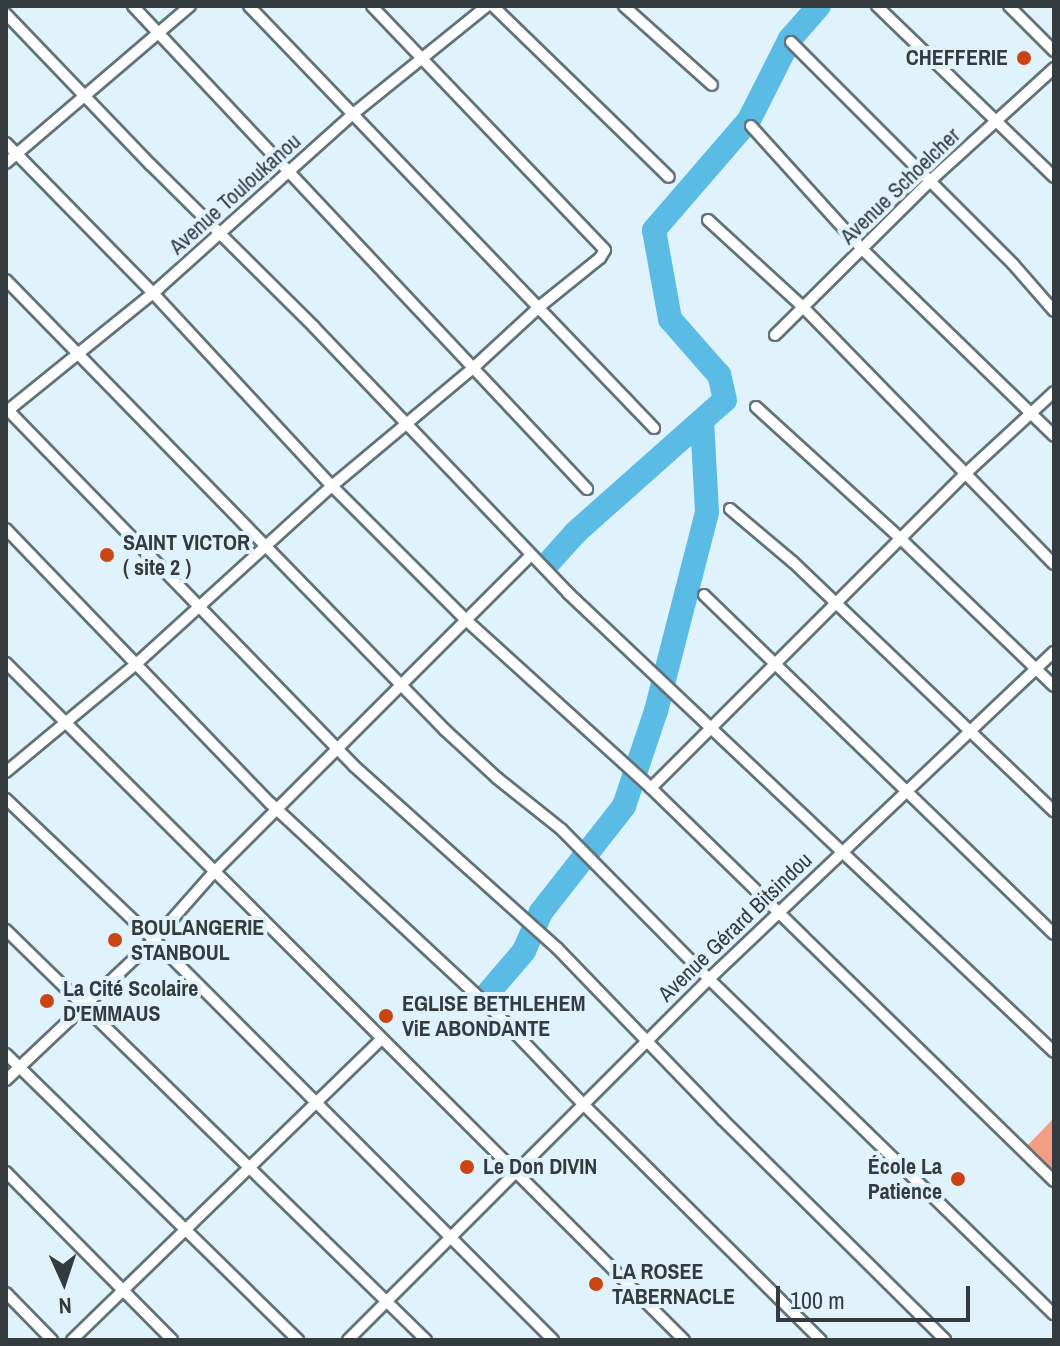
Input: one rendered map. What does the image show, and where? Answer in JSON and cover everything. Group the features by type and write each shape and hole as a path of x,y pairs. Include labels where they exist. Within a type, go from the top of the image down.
{"street":[{"path":"133,6 587,489"},
{"path":"6,163 190,6"},
{"path":"249,6 654,428"},
{"path":"6,772 135,665 332,486 473,368 539,307 600,258 605,250 372,6"},
{"path":"490,6 669,177"},
{"name":"Avenue Touloukanou","path":"7,410 153,293 353,114 490,6"},
{"path":"624,6 712,85"},
{"path":"877,6 1054,177"},
{"path":"1009,6 1054,51"},
{"path":"6,14 531,555 1054,1052"},
{"path":"791,42 1013,264 1054,311"},
{"name":"Avenue Schoelcher","path":"775,335 930,181 1054,68"},
{"path":"751,126 862,249 1054,436"},
{"path":"6,143 153,293 332,486 466,620 651,788 1054,1181"},
{"path":"708,220 803,307 1054,564"},
{"path":"6,280 401,687 497,778 561,829 709,979 1054,1314"},
{"path":"651,788 964,475 1054,392"},
{"path":"756,407 901,539 1054,686"},
{"path":"7,410 339,749 420,828 557,948 945,1340"},
{"path":"730,509 836,602 1054,811"},
{"path":"6,529 277,809 495,1012 583,1104 821,1340"},
{"path":"6,1080 154,940 214,872 531,555"},
{"path":"704,595 1054,934"},
{"name":"Avenue Gérard Bitsindou","path":"348,1340 452,1239 646,1040 1054,652"},
{"path":"6,663 145,798 381,1040 684,1340"},
{"path":"6,799 154,940 553,1340"},
{"path":"6,930 426,1340"},
{"path":"72,1340 381,1040"},
{"path":"6,1054 298,1340"},
{"path":"6,1172 172,1340"},
{"path":"6,1293 52,1340"}],"shaded area":[{"path":"1054,1118 1054,1170 1026,1147"}],"waterway":[{"path":"551,560 575,533 725,400 719,375 670,319 654,230 749,120 790,39 819,6"},
{"path":"483,999 524,951 541,912 624,806 656,711 707,512 702,421"}],"place":[{"name":"CHEFFERIE","path":"1024,58"},
{"name":"SAINT VICTOR ( site 2 )","path":"107,555"},
{"name":"BOULANGERIE STANBOUL","path":"115,940"},
{"name":"La Cité Scolaire D'EMMAUS","path":"47,1001"},
{"name":"EGLISE BETHLEHEM ViE ABONDANTE","path":"386,1016"},
{"name":"Le Don DIVIN","path":"467,1167"},
{"name":"École La Patience","path":"958,1179"},
{"name":"LA ROSEE TABERNACLE","path":"596,1284"}]}
